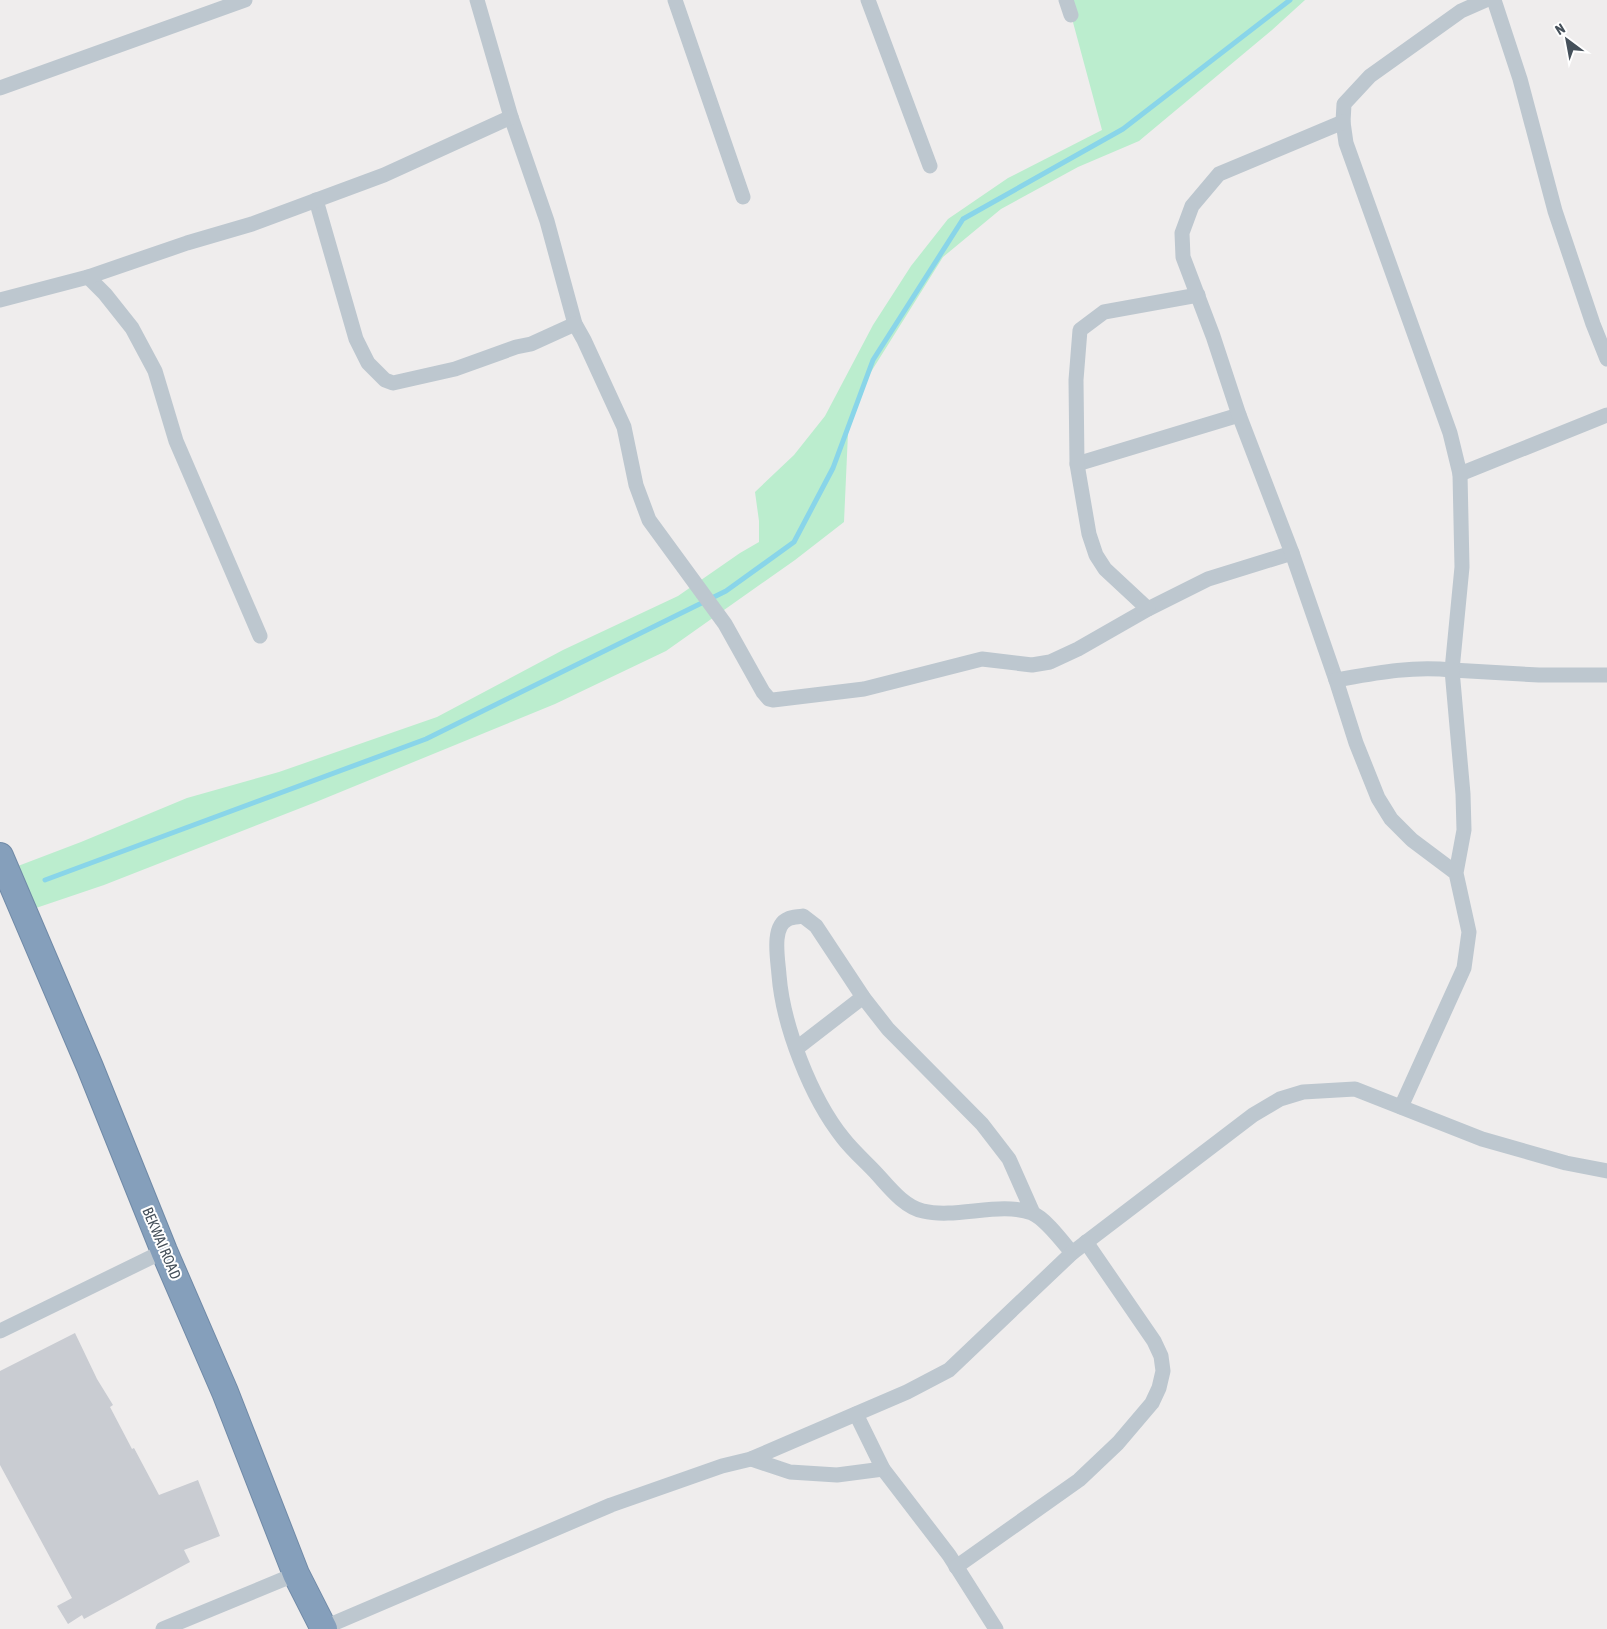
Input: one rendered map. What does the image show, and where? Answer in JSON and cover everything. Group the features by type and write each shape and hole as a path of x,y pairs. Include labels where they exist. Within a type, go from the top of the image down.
{"highway":[{"name":"BEKWAI ROAD","path":"0,856 224,1392 296,1574 323,1629"}],"street":[{"path":"0,88 245,0"},
{"path":"477,0 511,117 546,221 575,324 624,427 636,485 649,520 725,624 763,692 769,699 864,689 982,659 1032,665 1050,662 1078,649 1148,608 1208,579 1292,553"},
{"path":"675,0 743,197"},
{"path":"868,0 930,166"},
{"path":"1066,0 1071,15"},
{"path":"1401,1107 1464,968 1470,932 1456,873 1464,830 1452,670 1462,567 1460,474 1450,433 1346,143 1343,122 1344,104 1370,76 1461,11 1486,0"},
{"path":"1494,0 1520,79 1555,211 1593,324 1607,359"},
{"path":"0,300 88,277 187,243 252,224 384,175 511,117"},
{"path":"1343,122 1218,174 1192,206 1182,233 1183,257 1239,415 1292,553 1356,743 1378,798 1391,819 1412,840 1456,873"},
{"path":"316,200 356,339 368,363 385,380 393,383 455,369 531,344 575,324"},
{"path":"88,277 111,300 132,328 155,371 176,441 260,636"},
{"path":"1148,608 1106,569 1096,555 1088,534 1077,464 1076,380 1080,330 1104,312 1198,295"},
{"path":"1077,464 1239,415"},
{"path":"1460,474 1607,415"},
{"path":"1336,680 1397,669 1430,668 1539,675 1607,675"},
{"path":"1032,1213 1008,1209 946,1214 921,1211 900,1199 890,1190 844,1139 826,1114 810,1083 786,1013 779,980 777,950 778,930 786,919 803,916 816,926 863,997 888,1029 982,1124 1009,1160 1032,1213 1047,1225 1072,1253"},
{"path":"797,1048 863,997"},
{"path":"323,1629 612,1505 722,1466 751,1459 907,1392 949,1370 1072,1253 1253,1115 1280,1099 1303,1092 1355,1089 1482,1139 1566,1163 1607,1171"},
{"path":"956,1567 1079,1480 1118,1443 1152,1403 1159,1388 1163,1371 1161,1356 1154,1341 1086,1242"},
{"path":"0,1331 164,1251"},
{"path":"856,1414 883,1469 956,1567 996,1629"},
{"path":"751,1459 790,1472 837,1474 883,1469"},
{"path":"163,1629 296,1574"}],"green space":[{"path":"1067,0 1305,0 1272,30 1139,141 1078,167 1001,209 943,257 864,383 848,433 844,522 795,560 666,651 555,704 316,802 104,885 36,908 18,866 187,798 279,772 437,717 563,650 678,596 759,542 759,521 755,492 794,455 825,416 873,325 911,266 948,219 1008,178 1102,130"}],"building":[{"path":"75,1333 97,1379 113,1405 110,1407 159,1495 198,1480 220,1536 184,1550 190,1562 84,1619 82,1615 68,1624 57,1606 72,1598 0,1465 0,1371"}],"waterway":[{"path":"45,880 426,739 726,591 794,542 833,468 873,360 963,219 1123,129 1290,0"}]}
